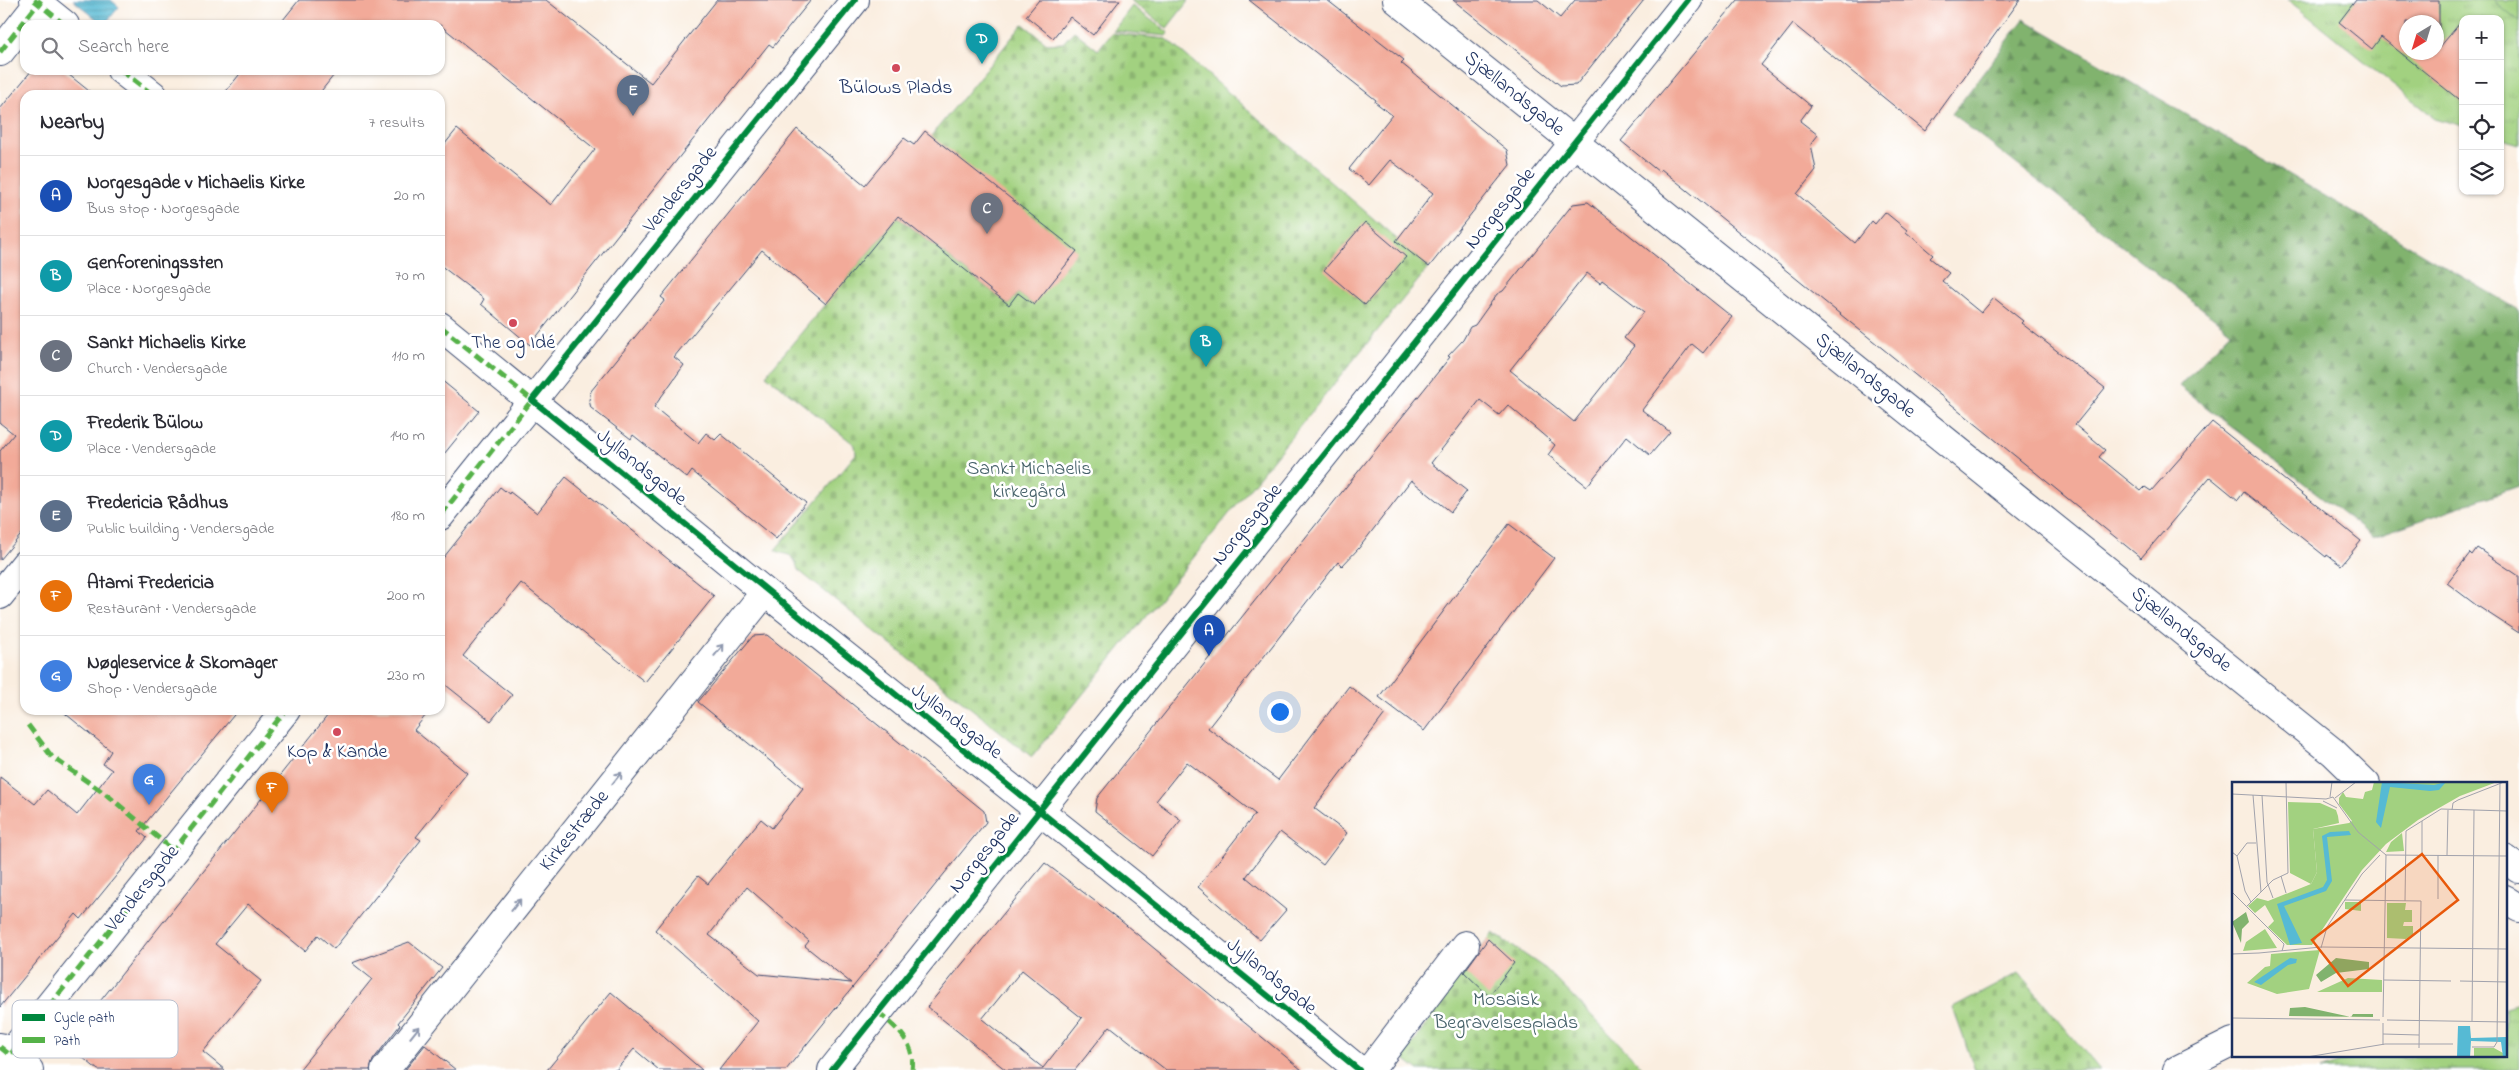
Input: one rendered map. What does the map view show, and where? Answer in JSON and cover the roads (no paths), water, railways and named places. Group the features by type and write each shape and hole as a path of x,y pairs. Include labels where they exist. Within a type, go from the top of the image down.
{"street":[{"name":"Vendersgade","path":"445,510 855,0"},
{"name":"Sjællandsgade","path":"1397,0 2333,752 2364,782"},
{"name":"Norgesgade","path":"832,1070 1688,0"},
{"path":"24,20 38,1 59,20"},
{"path":"0,52 20,25"},
{"path":"127,75 147,90"},
{"name":"Jyllandsgade","path":"445,330 765,592 1040,810 1359,1070"},
{"path":"0,595 20,570"},
{"name":"Kirkestræde","path":"385,1070 765,592"},
{"name":"Vendersgade","path":"57,1000 282,715"},
{"name":"Sjællandsgade","path":"2333,752 2381,782"},
{"path":"2506,860 2519,869"},
{"path":"2506,900 2519,908"},
{"path":"1370,1070 1466,944"},
{"path":"2177,1070 2232,1042"}],"water":[{"path":"73,0 111,0 119,7 108,20 98,20"}],"place":[{"name":"Frederik Bülow","path":"982,64"},
{"name":"Bülows Plads","path":"896,68"},
{"name":"Fredericia Rådhus","path":"633,116"},
{"name":"Sankt Michaelis Kirke","path":"987,234"},
{"name":"The og Idé","path":"513,323"},
{"name":"Genforeningssten","path":"1206,367"},
{"name":"Norgesgade v Michaelis Kirke","path":"1209,656"},
{"name":"Kop & Kande","path":"337,732"},
{"name":"Nøgleservice & Skomager","path":"149,805"},
{"name":"Atami Fredericia","path":"272,813"}],"park label":[{"name":"Sankt Michaelis kirkegård","path":"1029,480"},
{"name":"Mosaisk Begravelsesplads","path":"1506,1012"}]}
